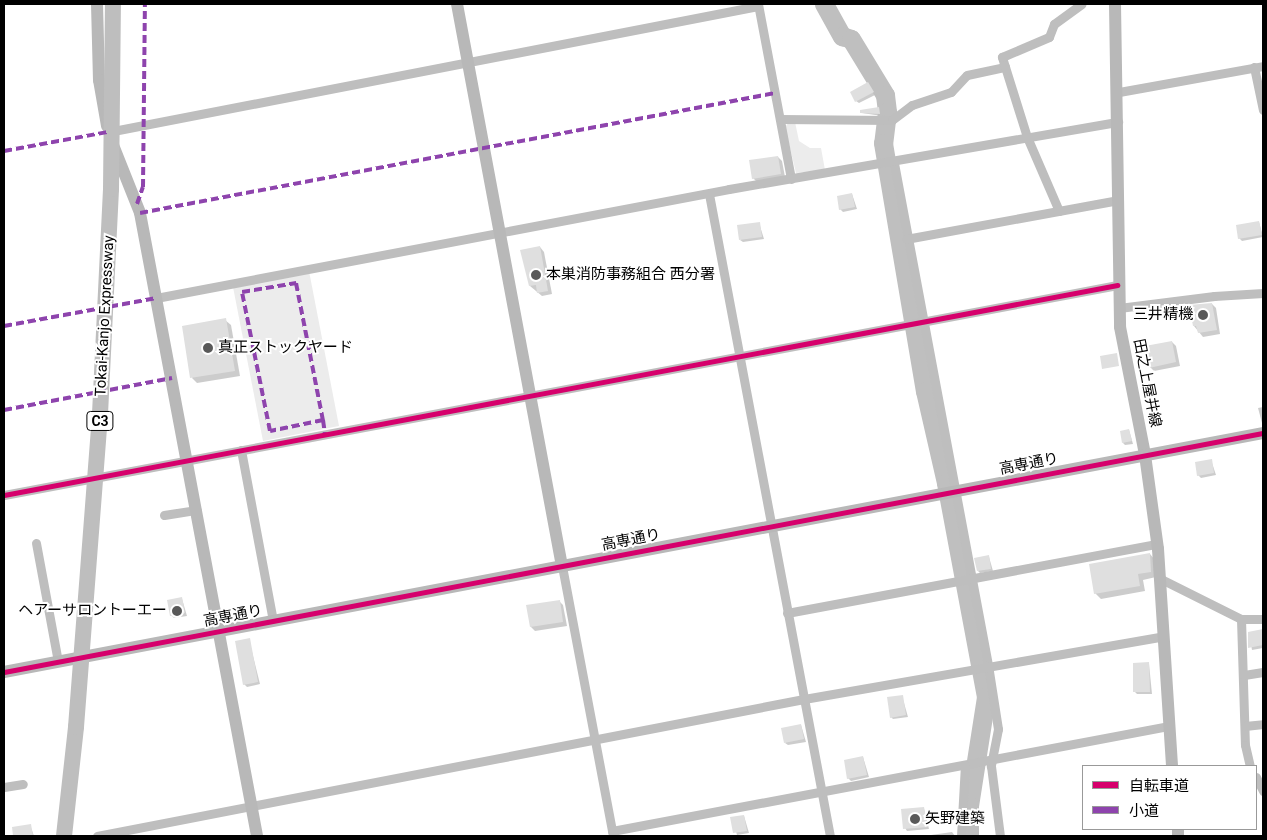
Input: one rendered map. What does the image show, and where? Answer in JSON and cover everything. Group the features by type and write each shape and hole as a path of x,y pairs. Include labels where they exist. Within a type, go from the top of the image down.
{"highway":[{"name":"Tokai-Kanjo Expressway","path":"64,836 77,709 100,414 111,189 113,4"}],"street":[{"path":"96,4 99,80 108,132 140,213 188,460 257,836"},
{"path":"456,4 612,834 821,791 985,762 993,757 1169,726"},
{"path":"1059,211 1027,137 1002,56 1005,53 1049,37 1054,24 1082,4"},
{"name":"田之上屋井線","path":"1115,4 1119,92 1117,285 1120,327 1145,455 1157,544 1161,579 1172,765"},
{"path":"108,132 758,5 791,179"},
{"path":"1119,92 1259,66 1263,110"},
{"path":"780,119 892,120 912,105 951,92 968,75 1005,68"},
{"path":"156,298 499,232 1118,122"},
{"path":"893,163 950,492 972,578 988,665 998,729 991,766 1000,836"},
{"path":"709,194 830,836"},
{"path":"906,239 1118,200"},
{"path":"4,496 529,394 1117,285"},
{"path":"1119,308 1214,296 1263,294"},
{"name":"高専通り","path":"4,672 1263,433"},
{"path":"241,450 273,621"},
{"path":"164,515 197,510"},
{"path":"36,542 58,662"},
{"path":"787,613 1157,544"},
{"path":"1161,579 1241,620 1263,619"},
{"path":"1241,620 1245,726 1250,765"},
{"path":"97,836 804,699 988,665 1164,636"},
{"path":"1244,675 1263,672"},
{"path":"1245,726 1263,724"},
{"path":"961,836 965,765"},
{"path":"1257,779 1263,791"},
{"path":"4,787 23,784"}],"shaded area":[{"path":"790,121 795,122 799,141 810,148 821,148 825,170 796,173 785,127"},
{"path":"309,271 339,426 263,441 233,287"}],"building":[{"path":"868,82 874,92 855,102 850,92"},
{"path":"879,107 880,114 860,113 860,110"},
{"path":"778,156 781,174 752,179 749,160"},
{"path":"852,193 855,207 839,210 837,196"},
{"path":"1259,221 1262,235 1238,239 1236,225"},
{"path":"760,222 762,237 739,240 737,225"},
{"name":"本巣消防事務組合 西分署","path":"540,246 548,291 537,293 536,285 529,286 520,250"},
{"name":"三井精機","path":"1212,303 1217,330 1198,333 1196,326 1193,326 1189,305"},
{"name":"真正ストックヤード","path":"226,318 235,371 190,378 182,326"},
{"path":"1172,341 1176,362 1149,368 1145,346"},
{"path":"1117,353 1119,366 1102,369 1100,356"},
{"path":"1129,429 1132,441 1122,443 1120,431"},
{"path":"1212,459 1214,473 1197,476 1195,462"},
{"path":"1150,553 1151,572 1138,574 1140,586 1094,594 1089,564"},
{"path":"989,555 991,569 977,571 974,558"},
{"name":"ヘアーサロントーエー","path":"182,597 185,613 170,616 167,600"},
{"path":"560,600 563,622 530,627 526,605"},
{"path":"1263,629 1263,645 1248,648 1248,632"},
{"path":"250,638 258,682 243,685 235,641"},
{"path":"1149,662 1150,692 1133,692 1133,663"},
{"path":"903,695 906,715 890,718 887,697"},
{"path":"801,724 804,739 784,743 781,728"},
{"path":"863,756 867,775 847,779 844,760"},
{"name":"矢野建築","path":"924,807 928,827 903,829 901,809"},
{"path":"744,815 747,831 733,833 730,817"},
{"path":"31,824 33,836 13,836 12,827"}],"waterway":[{"path":"824,4 842,36 851,39 885,95 887,112 883,143 925,391 946,483 986,697 969,805 969,836"}],"marked path":[{"path":"137,204 143,187 145,4"},
{"path":"140,213 775,93"},
{"path":"4,151 108,132"},
{"path":"323,420 270,431 242,292 296,283 323,420 325,434"},
{"path":"4,326 156,298"},
{"path":"4,410 172,378"}],"cycle path":[{"path":"4,495 1117,285"},
{"path":"4,672 1263,433"}],"place":[{"name":"本巣消防事務組合 西分署","path":"536,275"},
{"name":"三井精機","path":"1203,315"},
{"name":"真正ストックヤード","path":"208,348"},
{"name":"ヘアーサロントーエー","path":"177,611"},
{"name":"矢野建築","path":"915,819"}]}
